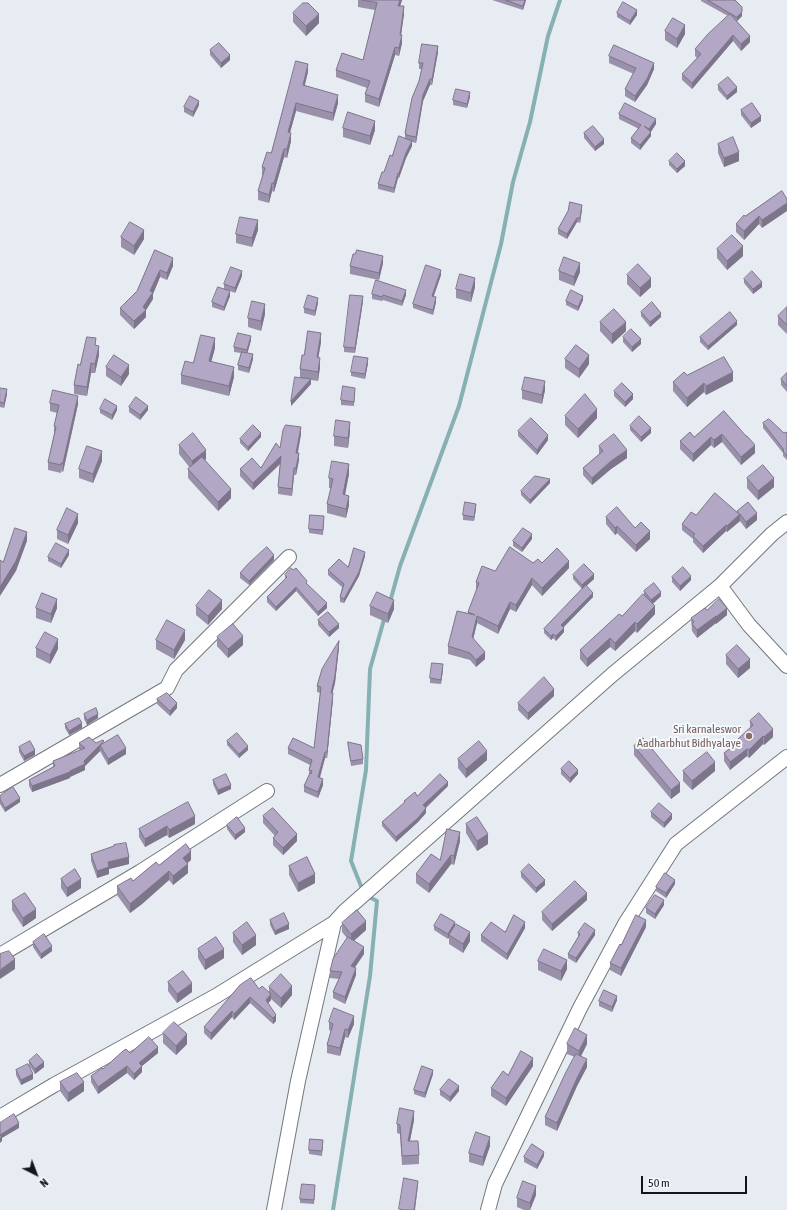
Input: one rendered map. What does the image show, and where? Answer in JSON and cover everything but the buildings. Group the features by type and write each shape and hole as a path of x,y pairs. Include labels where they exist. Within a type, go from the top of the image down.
{"street":[{"path":"0,1117 54,1085 216,996 334,923 345,911 613,674 720,586 772,534 787,522"},
{"path":"0,785 167,688 176,670 289,557"},
{"path":"720,586 749,625 787,666"},
{"path":"488,1210 495,1184 580,1008 625,924 676,844 787,757"},
{"path":"0,955 140,872 267,791"},
{"path":"274,1210 298,1081 334,923"}],"waterway":[{"path":"390,602 400,566 459,406 501,244 513,182 530,122 548,36 560,0"},
{"path":"363,891 351,861 366,770 370,669 385,616"},
{"path":"333,1210 370,976 377,901 367,896"}],"place":[{"name":"Sri karnaleswor Aadharbhut Bidhyalaye","path":"749,736"}]}
